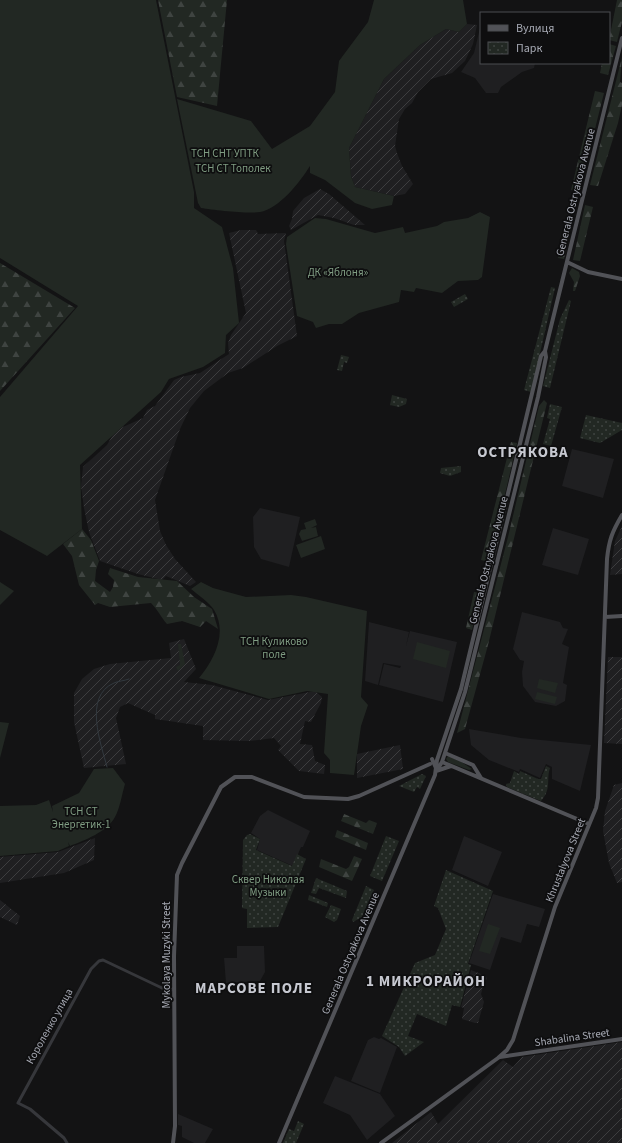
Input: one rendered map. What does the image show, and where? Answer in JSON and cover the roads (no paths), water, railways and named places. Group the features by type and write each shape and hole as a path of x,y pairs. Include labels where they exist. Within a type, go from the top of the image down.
{"main road":[{"name":"Generala Ostryakova Avenue","path":"279,1143 436,771 436,761 461,689 542,356 545,351 622,38"},
{"path":"567,262 588,272 622,279"},
{"name":"Generala Ostryakova Avenue","path":"436,761 445,752 466,692 538,397 546,357 545,351"},
{"name":"Khrustalyova Street","path":"381,1143 498,1058 507,1050 513,1040 555,907 596,808 599,792 609,541 612,531 622,515"},
{"path":"605,617 622,616"},
{"path":"445,752 473,765 481,778"},
{"path":"421,769 436,761 455,767 589,824"},
{"path":"436,761 436,771"},
{"path":"469,773 473,770 473,765"},
{"path":"421,769 428,766 436,771"},
{"path":"436,771 446,767 455,767"},
{"name":"Mykolaya Muzyki Street","path":"173,1143 175,1126 177,875 185,856 221,788 228,780 235,776 248,776 299,796 348,799 359,796 421,769"},
{"name":"Shabalina Street","path":"498,1058 524,1052 622,1039"},
{"name":"Shabalina Street","path":"513,1040 515,1050 524,1052"},
{"path":"507,1050 516,1054"}],"street":[{"name":"Короленко улица","path":"67,1143 64,1138 30,1109 18,1103 91,969 103,960 162,988 171,990 175,987"}],"waterway":[{"path":"107,767 98,734 97,709 99,698 105,689 114,683 129,679"}],"district":[{"name":"ОСТРЯКОВА","path":"523,452"},
{"name":"1 МИКРОРАЙОН","path":"426,981"},
{"name":"МАРСОВЕ ПОЛЕ","path":"254,988"}],"park label":[{"name":"ТСН СНТ УПТК","path":"225,153"},
{"name":"ТСН СТ Тополек","path":"233,168"},
{"name":"ДК «Яблоня»","path":"338,272"},
{"name":"ТСН Куликово поле","path":"274,647"},
{"name":"ТСН СТ Энергетик-1","path":"81,817"},
{"name":"Сквер Николая Музыки","path":"268,885"}]}
